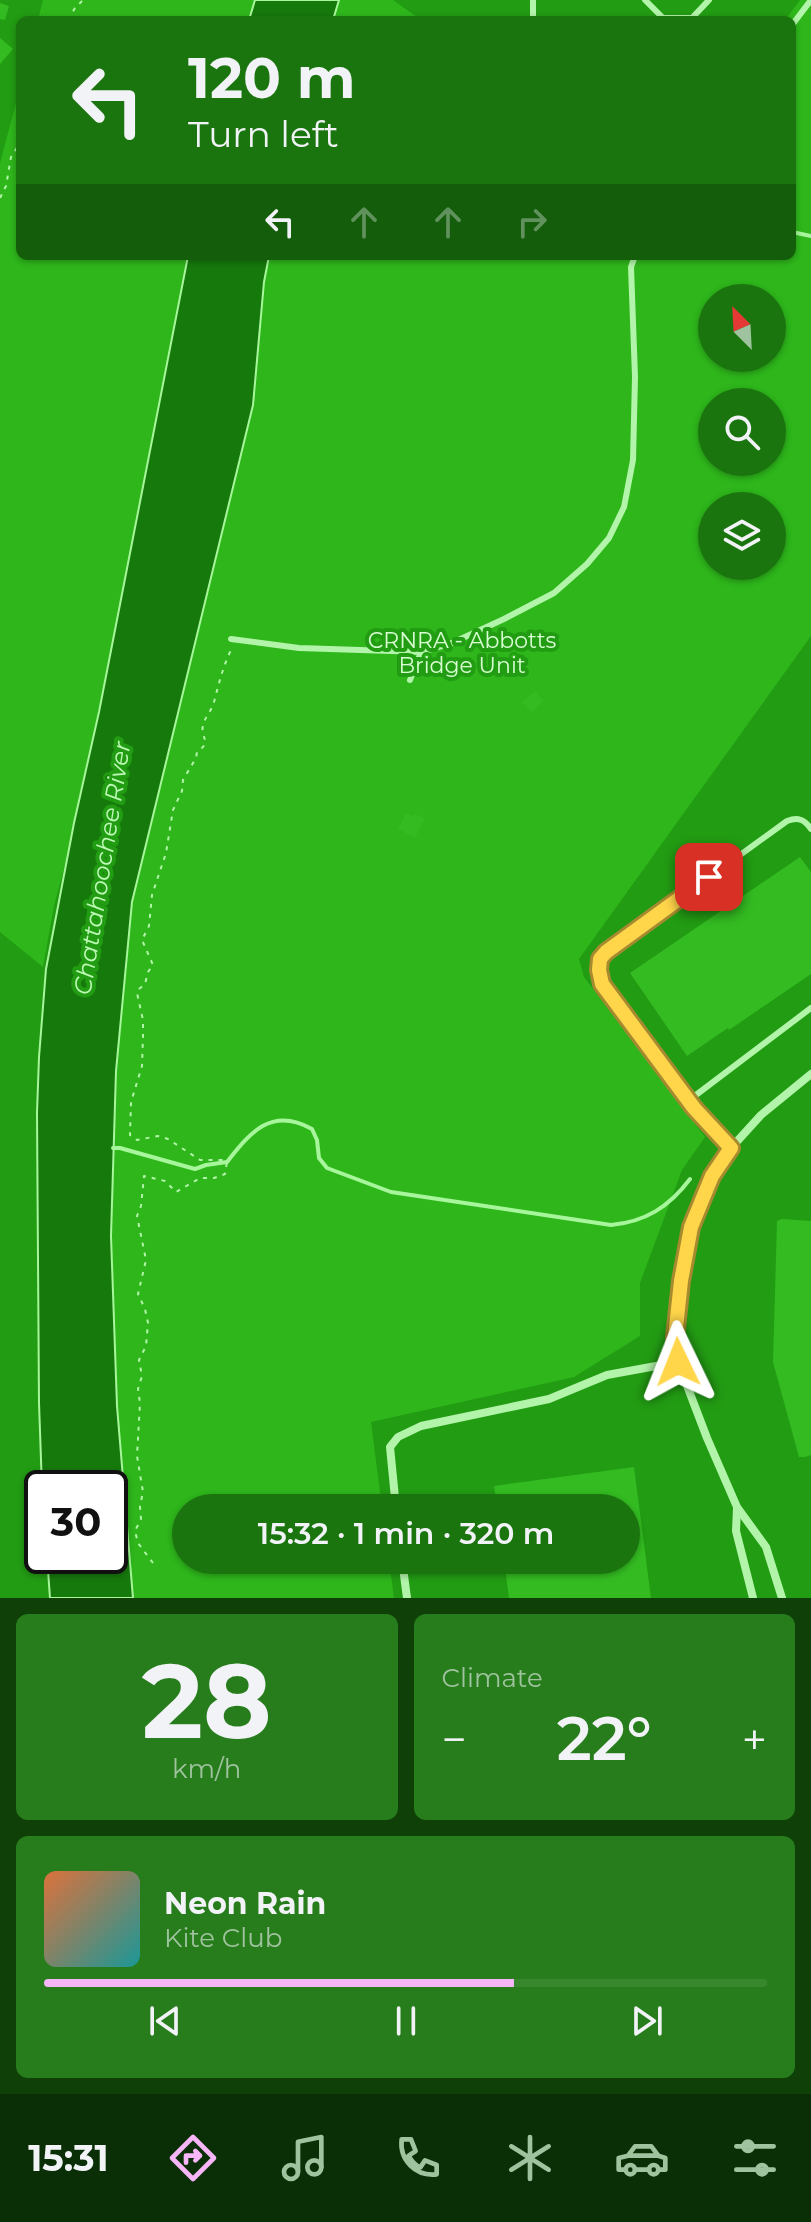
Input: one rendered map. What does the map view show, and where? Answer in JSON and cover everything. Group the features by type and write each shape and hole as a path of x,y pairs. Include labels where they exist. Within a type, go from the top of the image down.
{"street":[{"path":"782,1598 766,1547 737,1507 707,1438 678,1362 675,1337 691,1227 712,1176 731,1148 761,1115 811,1074"},
{"path":"395,1494 390,1447 398,1437 421,1426 549,1399 607,1375 678,1362"},
{"path":"737,1507 736,1531 753,1598"},
{"path":"404,1574 407,1598"}],"lane":[{"path":"645,0 661,16"},
{"path":"694,16 709,0"},
{"path":"796,20 811,0"},
{"path":"231,639 299,648 421,652 452,643 554,593 587,564 609,538 624,507 633,460 635,377 631,267 634,260"},
{"path":"410,680 421,652"},
{"path":"731,1148 688,1101 602,984 600,959 787,821 796,818 805,821 811,829"},
{"path":"688,1101 811,1008"}],"path":[{"path":"0,198 16,149"},
{"path":"153,1563 138,1543 135,1531 141,1519 143,1492 137,1456 138,1389 142,1376 139,1360 146,1346 148,1323 138,1294 146,1260 137,1216 142,1185 144,1176 165,1181 176,1192 200,1178 225,1174 227,1162 200,1160 158,1136 137,1140 130,1135 131,1102 142,1066 144,1029 137,993 145,984 153,965 142,940 149,926 152,895 166,853 173,810 182,791 183,780 197,752 205,745 203,723 214,702 222,669 233,646 248,641"}],"green space":[{"path":"43,0 255,0 251,16 39,16"},
{"path":"338,0 393,0 415,16 332,16"},
{"name":"CRNRA - Abbotts Bridge Unit","path":"800,0 811,0 811,636 579,959 584,977 705,1137 682,1170 640,1283 640,1336 574,1377 371,1422 380,1494 172,1494 172,1574 391,1574 394,1598 133,1598 128,1538 128,1470 122,1470 117,1406 111,1236 116,1071 132,902 253,405 268,260 796,260 796,16 788,16"},
{"path":"16,103 16,260 186,260 163,384 139,588 54,906 43,967 0,932 0,163"}],"water":[{"path":"255,0 339,0 334,16 250,16"},
{"name":"Chattahoochee River","path":"187,260 268,260 253,405 132,902 116,1071 111,1236 122,1470 41,1470 39,1057 46,969 99,712"},
{"path":"128,1538 133,1598 50,1598 48,1574 128,1574"}],"building":[{"path":"0,3 9,6 5,20 0,19"},
{"path":"0,38 13,49 0,64"},
{"path":"535,691 544,701 532,712 522,702"},
{"path":"406,813 425,818 415,838 398,829"},
{"path":"800,857 811,872 811,974 687,1056 630,973"},
{"path":"777,1221 811,1221 811,1455 805,1457 799,1457 773,1362"},
{"path":"634,1467 638,1494 495,1494 494,1486"},
{"path":"640,1513 651,1598 509,1598 506,1574 640,1574"}],"waterway":[{"path":"796,233 811,236"},
{"path":"113,1148 195,1169 227,1162 253,1133 263,1126 285,1120 312,1129 319,1158 327,1168 391,1192 611,1225 645,1217 674,1198 690,1179"}],"route":[{"path":"678,1362 675,1337 691,1227 712,1176 731,1148 694,1108 619,1008 602,984 599,970 600,959 606,952 709,877"}]}
